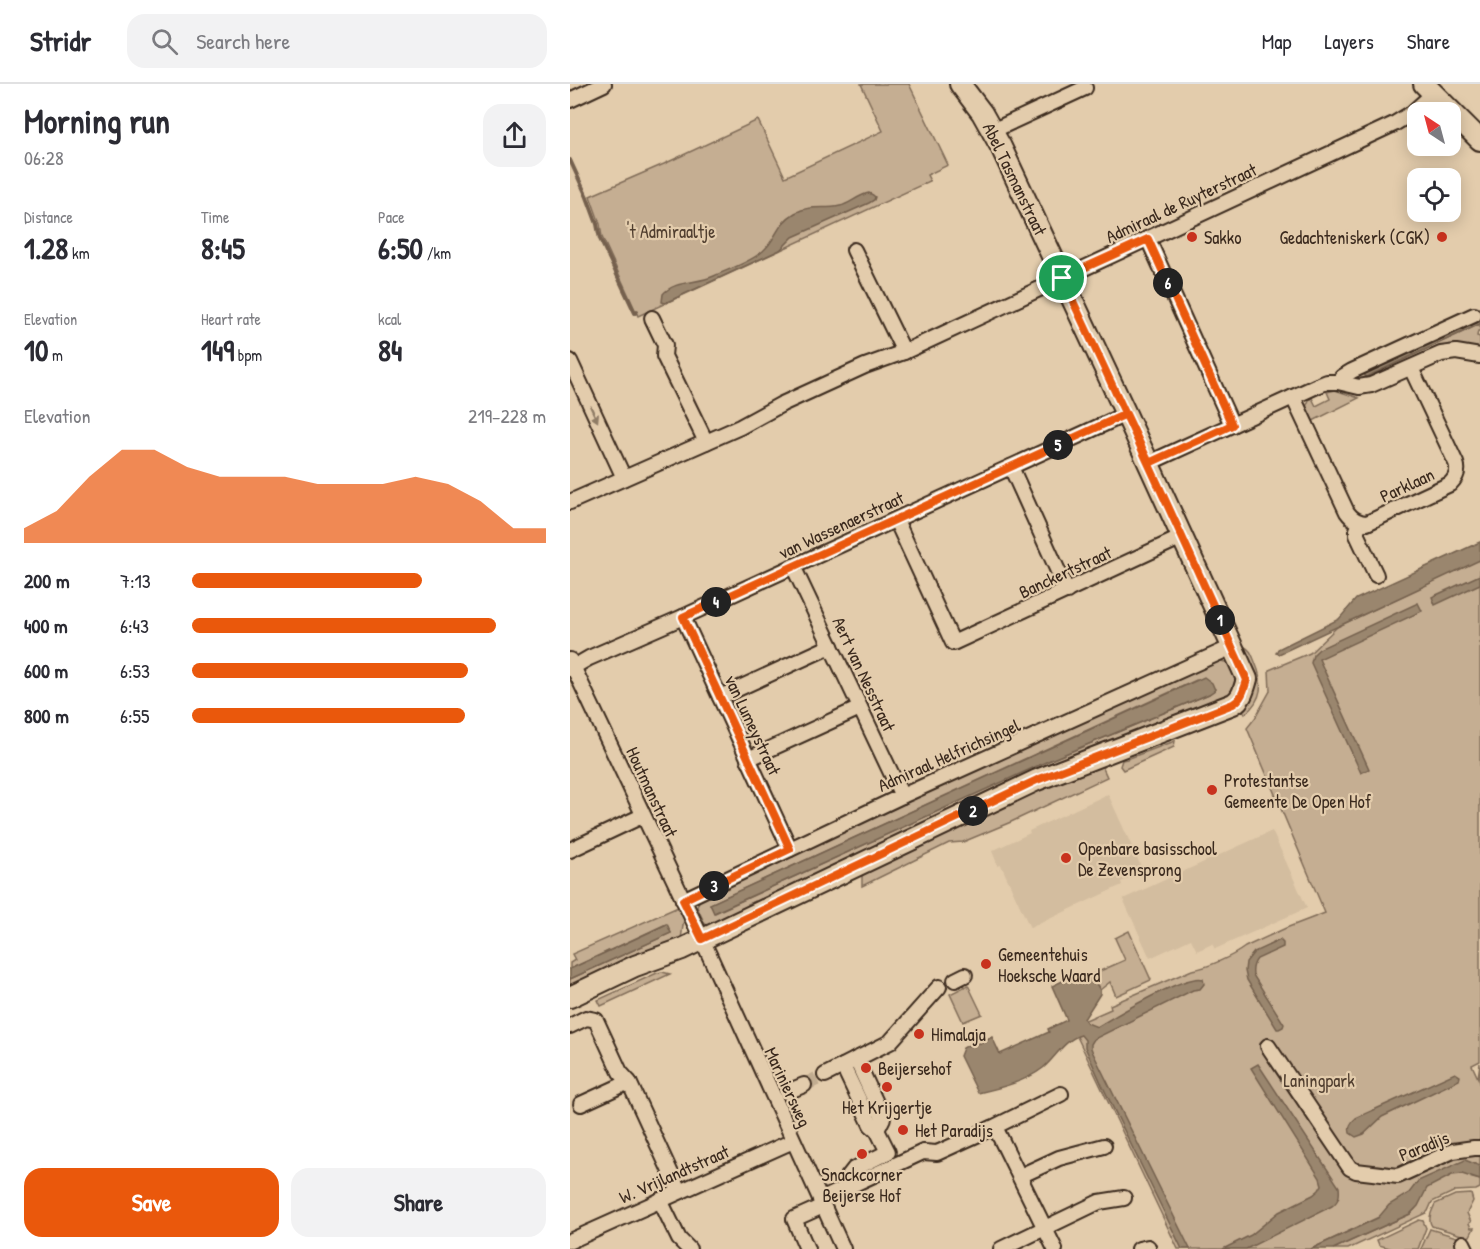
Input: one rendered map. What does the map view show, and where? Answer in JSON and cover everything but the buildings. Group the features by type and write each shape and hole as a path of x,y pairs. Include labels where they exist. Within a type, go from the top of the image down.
{"street":[{"path":"570,100 604,84"},
{"name":"Abel Tasmanstraat","path":"702,939 1037,780 1237,702 1244,692 1247,680 1149,463 1001,147 982,113 960,84"},
{"path":"992,131 1085,88"},
{"path":"1429,88 1480,140"},
{"name":"Admiraal de Ruyterstraat","path":"570,502 740,427 782,404 864,366 904,352 1394,124 1412,113 1429,88"},
{"path":"1148,239 1232,425"},
{"path":"854,250 904,352"},
{"path":"1338,382 1352,371 1474,315"},
{"path":"652,318 665,345 664,356 706,442"},
{"path":"1149,463 1322,384 1338,382 1359,387 1371,385 1446,353 1475,355"},
{"path":"570,361 624,478"},
{"name":"Parklaan","path":"1360,523 1370,522 1447,486 1454,480 1457,473 1456,463 1411,368"},
{"path":"1293,397 1347,512 1360,523 1357,535 1376,575"},
{"name":"van Wassenaerstraat","path":"571,665 683,617 1126,414"},
{"path":"1011,467 1067,591"},
{"name":"Banckertstraat","path":"896,520 953,644 1182,537"},
{"name":"Aert van Nesstraat","path":"793,566 902,796"},
{"name":"van Lumeystraat","path":"683,617 790,849"},
{"path":"720,697 831,646"},
{"name":"Admiraal Helfrichsingel","path":"683,900 902,796 1232,647"},
{"name":"Houtmanstraat","path":"571,665 702,939"},
{"path":"748,759 860,708"},
{"path":"570,850 642,816"},
{"path":"570,997 636,966 702,939"},
{"name":"Mariniersweg","path":"702,939 843,1249"},
{"path":"825,1075 890,1042 939,987"},
{"path":"570,1026 586,1018 596,1020 620,1072 629,1082 679,1191"},
{"name":"Paradijs","path":"1268,1046 1350,1168 1356,1172 1398,1176 1454,1151 1480,1148"},
{"path":"846,1178 854,1169 888,1152 878,1130 882,1118 850,1063"},
{"path":"581,1104 629,1082"},
{"path":"787,1092 804,1085"},
{"path":"807,1249 794,1219 923,1152 937,1153 1061,1094"},
{"path":"992,1128 998,1133 1054,1249"},
{"name":"W. Vrijlandtstraat","path":"571,1237 793,1141"},
{"path":"1020,1176 1059,1158 1104,1146"},
{"path":"1001,1249 1100,1202 1124,1198"},
{"path":"660,1200 678,1239 689,1249"}],"shaded area":[{"path":"869,193 875,197 874,200 793,237 780,250 665,303 662,302 663,294 674,286 707,278 758,255 768,246 784,222 795,213 812,208 840,206"},
{"path":"1480,319 1480,324 1366,377 1364,374"},
{"path":"1480,542 1480,560 1279,654 1276,653 1278,649 1339,619 1356,599"},
{"path":"1480,575 1480,584 1435,605 1432,597"},
{"path":"1418,603 1422,611 1319,659 1369,769 1361,773 1311,663 1313,655 1319,649"},
{"path":"1204,677 1212,683 1215,690 1209,694 1048,761 714,913 710,904"},
{"name":"Openbare basisschool De Zevensprong","path":"1108,794 1143,871 1121,882 1122,885 1030,928 1001,865 998,866 992,851"},
{"path":"1272,831 1307,908 1215,949 1212,944 1197,951 1191,939 1150,958 1123,899"},
{"path":"667,924 671,933 570,979 570,969"},
{"path":"1280,940 1283,947 1257,959 1253,970 1253,975 1284,1024 1283,1027 1277,1029 1247,980 1245,971 1246,962 1254,952"},
{"path":"1077,974 1079,980 1091,975 1100,990 1100,994 1084,1019 1087,1023 1097,1027 1166,989 1194,979 1203,979 1204,984 1200,989 1193,990 1094,1039 1091,1044 1093,1053 1190,1249 1182,1249 1102,1085 1081,1035 1065,1045 1048,1064 1036,1073 1012,1084 978,1093 960,1056 963,1048 992,1037 1000,1054 1049,1032 1048,1029 1067,1020 1052,986"},
{"path":"1258,1064 1339,1187 1339,1195 1332,1206 1246,1249 1223,1249 1251,1235 1279,1212 1313,1195 1322,1185 1320,1178 1251,1068"},
{"path":"1455,1073 1460,1076 1459,1080 1382,1117 1364,1134 1356,1137 1350,1133 1350,1124 1356,1118"},
{"path":"1465,1160 1480,1166 1480,1180 1462,1174 1452,1175 1427,1188 1418,1206 1410,1214 1333,1249 1311,1249 1378,1218 1389,1205 1409,1193 1418,1181"}],"green space":[{"name":"'t Admiraaltje","path":"861,84 909,84 948,165 927,175 930,181 638,316 602,237 590,196 758,120 785,177 883,131"},
{"path":"1480,324 1477,336 1480,337 1480,349 1369,380 1358,381 1348,377 1361,371 1366,377"},
{"path":"1335,390 1359,398 1313,421 1306,407 1309,400 1312,398 1316,406 1330,399 1327,392"},
{"name":"Laningpark","path":"1480,559 1480,1061 1472,1065 1478,1078 1480,1063 1480,1173 1472,1178 1480,1180 1480,1188 1455,1191 1432,1202 1426,1213 1348,1249 1333,1249 1410,1214 1421,1199 1311,1249 1178,1249 1072,1026 1111,1009 1110,1005 1192,970 1220,961 1286,928 1325,913 1247,728 1270,691 1269,670 1310,653 1337,627"},
{"path":"1245,647 1253,657 1261,684 1255,702 1245,714 1242,708 1240,649"},
{"path":"1217,659 1224,662 1228,660 1233,670 1235,682 1229,697 756,904 755,901 748,904 749,907 709,926 705,924 697,907 700,898","holes":["1196,680 1215,689 1209,694 1048,761 715,913 710,904"]},
{"path":"1175,741 1174,747 1123,770 1120,766 1122,760"},
{"path":"1102,766 1107,777 1011,822 963,842 949,843 862,886 864,870 1038,788"},
{"path":"678,907 684,919 681,939 570,990 570,979 671,933 666,924 570,969 570,963 575,960 572,954"},
{"path":"1129,931 1151,980 1116,996 1110,982 1100,990 1091,975 1125,960 1115,938"},
{"path":"657,973 670,974 601,1006 598,1000"},
{"path":"968,985 982,1014 963,1022 950,994"},
{"path":"1471,1194 1473,1201 1467,1213 1471,1228 1474,1228 1470,1236 1432,1226 1430,1218 1435,1204 1455,1195"},
{"path":"1419,1220 1423,1221 1426,1228 1418,1249 1393,1249 1379,1245 1377,1240"},
{"path":"1430,1229 1460,1238 1460,1249 1421,1249"}],"waterway":[{"path":"570,160 587,197 600,239 635,313 637,311"}],"tunnel":[{"path":"804,1085 825,1075"}],"place":[{"name":"Sakko","path":"1192,237"},
{"name":"Gedachteniskerk (CGK)","path":"1442,237"},
{"name":"Protestantse Gemeente De Open Hof","path":"1212,790"},
{"name":"Openbare basisschool De Zevensprong","path":"1066,858"},
{"name":"Gemeentehuis Hoeksche Waard","path":"986,964"},
{"name":"Himalaja","path":"919,1034"},
{"name":"Beijersehof","path":"866,1068"},
{"name":"Het Krijgertje","path":"887,1087"},
{"name":"Het Paradijs","path":"903,1130"},
{"name":"Snackcorner Beijerse Hof","path":"862,1154"}],"route":[{"path":"1062,278 1126,414 1247,680 1244,692 1233,704 1037,780 702,939 683,900 790,849 683,617 1126,414 1149,463 1232,425 1148,239 1062,278"}]}
